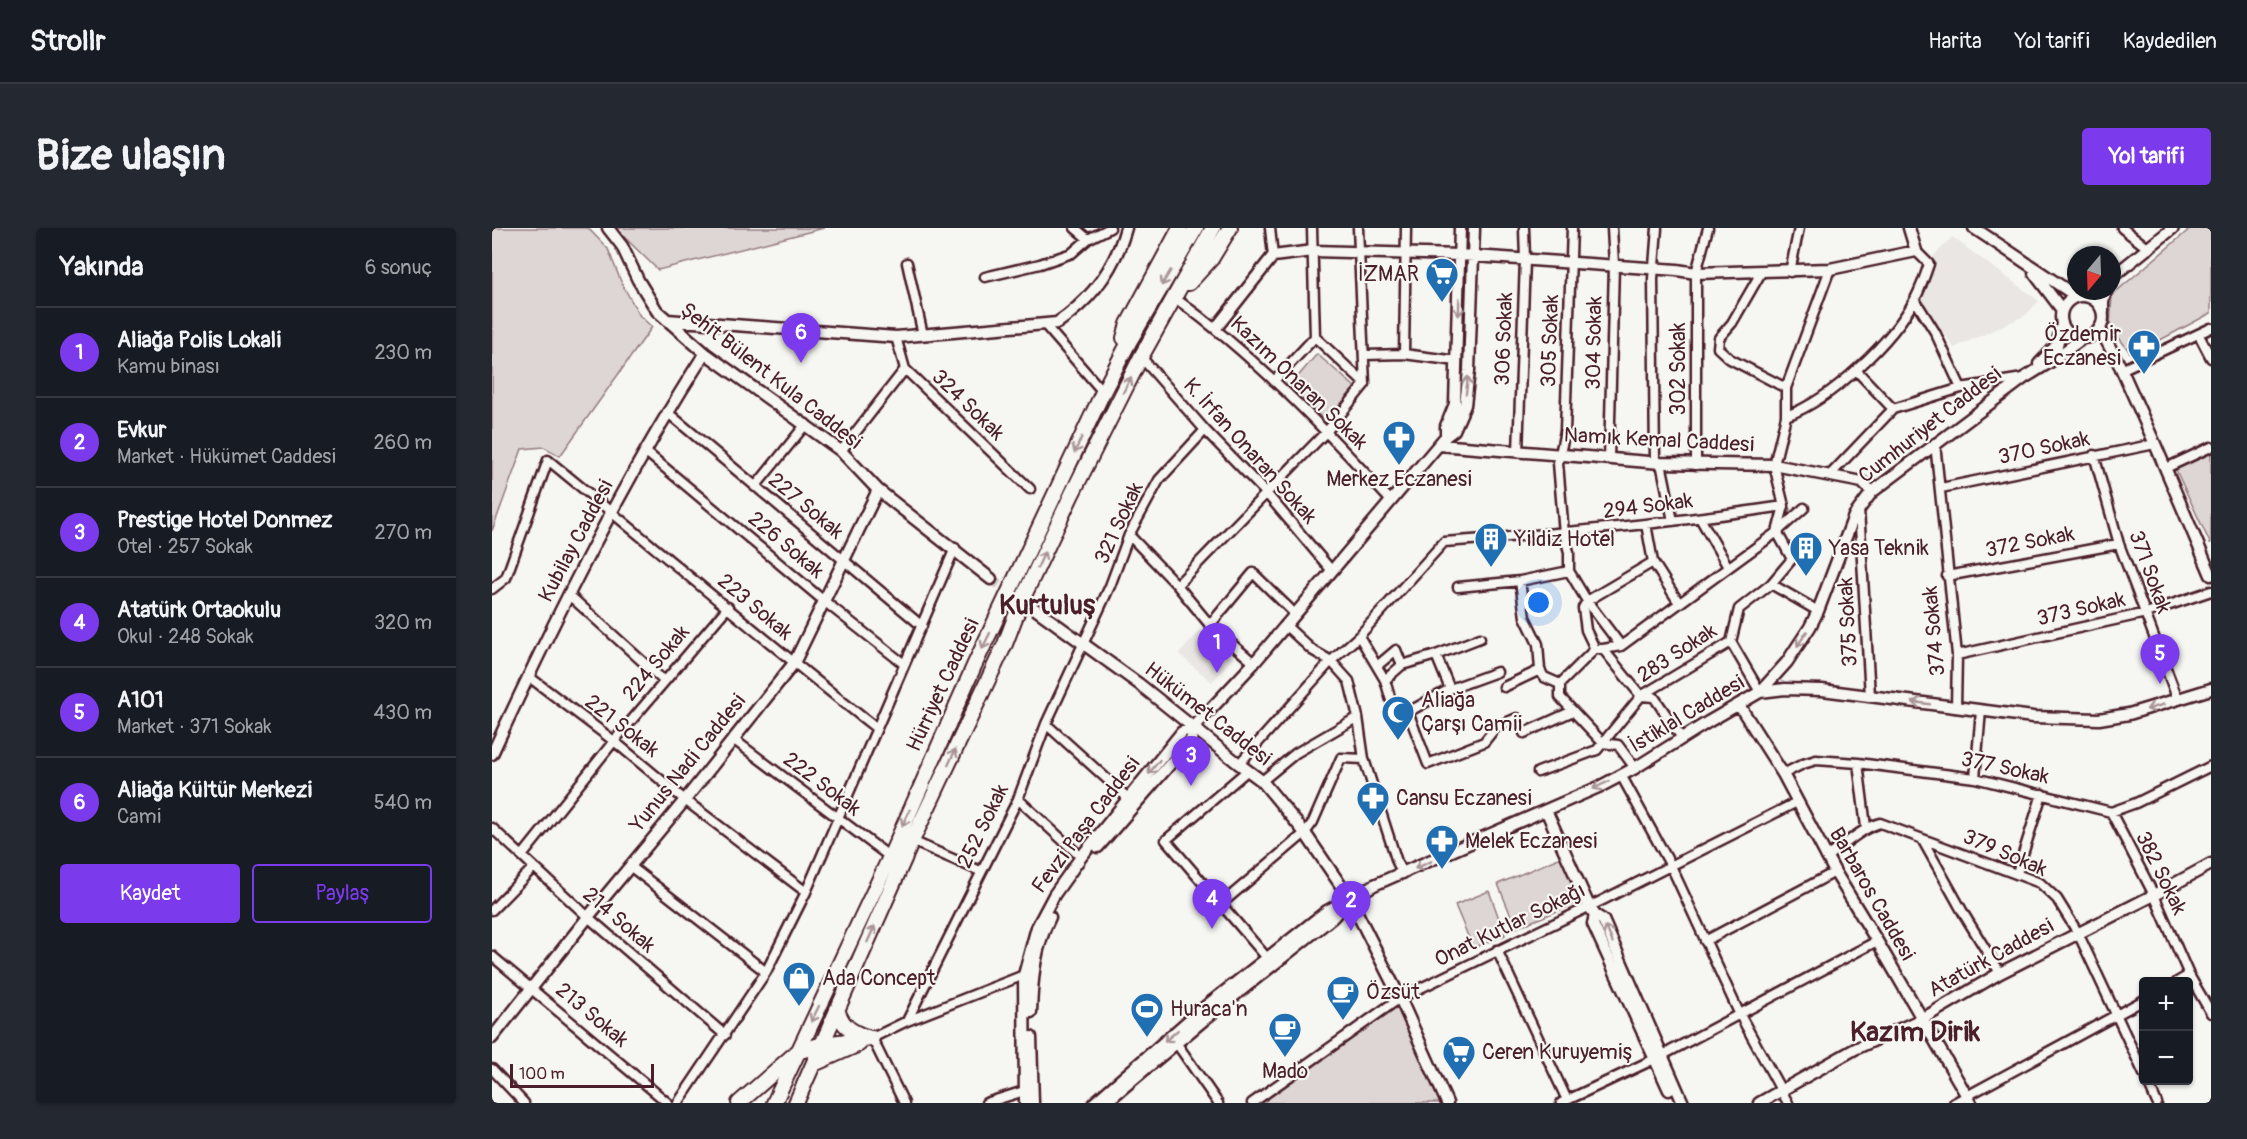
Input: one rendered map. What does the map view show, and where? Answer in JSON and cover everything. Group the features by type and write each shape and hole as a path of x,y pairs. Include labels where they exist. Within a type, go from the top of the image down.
{"highway":[{"path":"1113,373 1128,324 1180,228"},
{"name":"Hürriyet Caddesi","path":"773,1102 890,857 974,666 1103,392 1129,342 1197,228"},
{"name":"Hürriyet Caddesi","path":"798,1100 912,841 1005,644 1021,602 1068,503 1141,357 1213,228"},
{"path":"1175,298 1211,260 1230,228"},
{"path":"837,1009 846,1027 872,1038"},
{"path":"739,1103 797,1052 823,1044 872,1038"},
{"path":"816,1063 872,1038"},
{"path":"773,1102 798,1100"}],"street":[{"name":"Şehit Bülent Kula Caddesi","path":"608,228 622,246 638,280 657,311 705,353 841,451 878,490 955,548 991,579"},
{"path":"1075,228 1088,239"},
{"path":"985,277 1024,269 1072,253 1088,239 1110,228"},
{"path":"667,320 896,337 1057,323 1077,309 1091,295 1120,247 1126,228"},
{"path":"1216,328 1273,256 1270,228"},
{"path":"1312,228 1316,337 1365,384"},
{"path":"1177,585 1327,431 1365,384 1358,228"},
{"path":"1404,354 1406,228"},
{"name":"Fevzi Paşa Caddesi","path":"1442,441 1455,404 1460,228"},
{"name":"Fevzi Paşa Caddesi","path":"1025,1103 1028,1091 1028,975 1037,927 1053,895 1182,732 1194,727 1254,663 1442,441 1454,430 1465,405 1469,371 1474,228"},
{"name":"306 Sokak","path":"1518,452 1525,260 1524,228"},
{"name":"305 Sokak","path":"1569,572 1569,552 1564,534 1558,455 1565,431 1572,228"},
{"name":"304 Sokak","path":"1609,459 1614,265 1612,228"},
{"path":"1657,228 1653,279 1658,462 1672,521"},
{"name":"302 Sokak","path":"1696,465 1696,273 1708,228"},
{"path":"1790,272 1799,228"},
{"path":"1786,416 1819,399 1856,370 1890,335 1915,300 1929,264 1916,252 1909,228"},
{"path":"1974,228 2028,266 2067,286"},
{"path":"2122,228 2149,249"},
{"path":"2121,271 2173,228"},
{"path":"1273,256 1313,251 1460,255 1696,273 1790,272 1830,269 1916,252"},
{"path":"908,263 923,335"},
{"path":"2028,266 2062,310"},
{"path":"2121,273 2125,268"},
{"path":"1777,532 1784,506 1774,465 1786,416 1786,388 1830,269"},
{"path":"1762,271 1732,323 1719,338 1718,348 1730,359 1786,388"},
{"name":"Kazım Onaran Sokak","path":"1175,298 1216,328 1274,381 1327,431 1391,501"},
{"path":"1915,300 1935,332 1961,388"},
{"path":"2069,300 2062,310 2062,324 2071,335 2083,338 2097,332 2103,315 2103,300"},
{"path":"2094,300 2103,315"},
{"name":"Cumhuriyet Caddesi","path":"2024,378 2057,345 2062,324"},
{"path":"1045,325 1103,392"},
{"path":"2121,370 2211,328"},
{"path":"2097,332 2121,370 2127,386"},
{"path":"2097,332 2127,386 2206,551 2211,575"},
{"path":"2199,334 2211,358"},
{"name":"324 Sokak","path":"896,337 905,369 1030,489"},
{"path":"1274,381 1316,337"},
{"name":"Cumhuriyet Caddesi","path":"1760,692 1787,662 1818,611 1854,516 1872,492 2024,378 2083,338"},
{"name":"Kubilay Caddesi","path":"492,753 528,676 612,512 667,412 705,353"},
{"path":"1365,355 1404,354 1457,360"},
{"name":"K. İrfan Onaran Sokak","path":"1141,357 1205,430 1267,494 1332,571"},
{"path":"841,451 905,369"},
{"path":"1856,370 1893,409"},
{"path":"1830,475 1893,409 1961,388 2024,378"},
{"name":"227 Sokak","path":"667,412 922,626"},
{"path":"755,487 806,424"},
{"name":"321 Sokak","path":"1083,643 1110,586 1129,535 1159,480 1205,430"},
{"name":"Namık Kemal Caddesi","path":"1442,441 1518,452 1609,459 1696,465 1774,465 1862,482 1872,492"},
{"name":"374 Sokak","path":"1935,443 1957,655 1956,708"},
{"name":"370 Sokak","path":"1941,488 2155,444"},
{"path":"2166,468 2211,447"},
{"name":"226 Sokak","path":"646,452 824,601 904,664"},
{"name":"371 Sokak","path":"2094,455 2119,544 2178,699"},
{"name":"223 Sokak","path":"492,590 506,578 548,460 876,728"},
{"name":"Yunus Nadi Caddesi","path":"492,1038 794,663 878,490"},
{"name":"294 Sokak","path":"1359,636 1444,542 1564,534 1784,506"},
{"path":"1635,768 1618,745 1603,743 1560,697 1560,684 1599,649 1621,646 1777,532 1804,508"},
{"name":"375 Sokak","path":"1859,509 1870,696"},
{"path":"1700,518 1728,567"},
{"path":"1646,524 1653,562 1679,603"},
{"name":"283 Sokak","path":"1538,772 1597,750 1641,696 1731,642 1739,609 1771,584 1792,559 1777,532"},
{"path":"1129,535 1177,585 1210,625 1254,663"},
{"name":"372 Sokak","path":"1947,576 2119,544"},
{"path":"678,1103 766,972 806,892 955,548"},
{"path":"1653,562 1587,601 1583,608 1586,630 1599,649 1641,696 1654,697 1682,738"},
{"path":"1458,587 1569,572 1587,601 1621,646"},
{"path":"1210,625 1253,573 1295,614"},
{"path":"1520,580 1525,617 1538,644 1540,670 1544,676 1560,684"},
{"path":"1771,584 1818,611"},
{"name":"373 Sokak","path":"1957,655 2146,613 2211,591"},
{"path":"569,595 664,681"},
{"name":"224 Sokak","path":"522,856 614,741 728,606"},
{"name":"Hükümet Caddesi","path":"1031,606 1194,727 1262,781 1305,833 1350,899 1400,998 1447,1103"},
{"path":"1285,625 1311,650 1331,661 1349,681 1358,717 1364,759 1397,862 1403,874"},
{"path":"1268,959 1166,840 1243,767 1331,661 1359,636 1385,680 1395,714 1408,712 1450,689 1497,672"},
{"path":"1385,680 1402,665 1480,638"},
{"path":"1731,642 1760,692"},
{"name":"252 Sokak","path":"907,1022 980,871 1018,799 1046,724 1083,643"},
{"path":"1377,666 1395,650 1402,665"},
{"path":"1436,655 1450,689"},
{"path":"1504,687 1540,670"},
{"name":"221 Sokak","path":"528,676 806,892"},
{"name":"İstiklal Caddesi","path":"1094,1103 1196,1014 1327,911 1374,885 1546,810 1635,768 1760,692 1785,689 1822,690 1982,711 2055,718 2099,719 2129,714 2211,689"},
{"name":"Barbaros Caddesi","path":"1739,705 1783,774 1826,857 1969,1100"},
{"path":"1524,733 1573,711"},
{"path":"1975,778 1982,711"},
{"path":"1408,712 1428,764 1484,742 1496,727 1517,718"},
{"path":"1262,781 1296,753 1358,717"},
{"path":"1046,724 1129,799"},
{"name":"Fevzi Paşa Caddesi","path":"1028,975 1044,928 1060,897 1088,859 1191,740 1194,727"},
{"name":"222 Sokak","path":"733,739 890,857"},
{"path":"1221,904 1305,833 1313,822 1341,758 1364,759"},
{"name":"377 Sokak","path":"1783,774 1816,760 1858,763 1975,778 2111,812"},
{"path":"1826,857 1848,843 1866,827 1858,763"},
{"path":"2111,812 2136,803 2211,766"},
{"path":"1621,775 1671,866 1740,1015 1788,1103"},
{"path":"2017,873 2042,794"},
{"path":"1018,799 1081,857"},
{"name":"Onat Kutlar Sokağı","path":"1252,1103 1400,998 1497,950 1592,911 1671,866 1797,802"},
{"path":"1546,810 1592,911 1593,924 1658,1058 1683,1103"},
{"name":"382 Sokak","path":"2111,812 2154,896 2189,975 2211,1013"},
{"name":"379 Sokak","path":"1866,827 1880,823 2040,883 2057,899 2078,933 2139,1064"},
{"name":"214 Sokak","path":"492,828 532,868 725,1035"},
{"path":"1922,838 2000,973"},
{"path":"912,841 980,871"},
{"name":"Atatürk Caddesi","path":"1759,1103 1855,1049 1922,1019 2000,973 2154,896 2211,864"},
{"path":"630,866 766,972"},
{"path":"492,910 532,868"},
{"path":"1705,941 1835,872"},
{"name":"İstiklal Caddesi","path":"1106,1103 1205,1019 1332,918 1350,899"},
{"path":"1497,950 1564,1101 1658,1058 1877,941"},
{"name":"213 Sokak","path":"492,956 532,987 668,1103"},
{"path":"904,1103 872,1038 1028,975"},
{"path":"2185,977 2189,975"},
{"path":"1954,1103 1969,1100 2139,1003"},
{"path":"1177,1044 1218,1103"},
{"path":"1658,1058 1676,1103"},
{"path":"492,1069 524,1103"},
{"path":"2148,1085 2157,1103"},
{"path":"986,1103 1028,1091 1038,1103"},
{"name":"Fevzi Paşa Caddesi","path":"1028,1091 1033,1103"}],"shaded area":[{"path":"492,228 588,228 608,249 622,284 640,316 652,327 560,456 544,447 522,449 492,531"},
{"path":"615,228 824,228 658,270"},
{"path":"2191,228 2211,228 2211,313 2132,355 2110,326 2112,300 2121,300 2121,287"},
{"path":"1952,237 2039,301 2026,315 1954,348 1922,300 1933,257"},
{"path":"1317,354 1355,387 1326,421 1288,388"},
{"path":"2211,452 2211,543 2210,543 2175,468"},
{"path":"1201,630 1233,658 1212,682 1179,654"},
{"path":"1561,857 1579,902 1516,928 1498,884"},
{"path":"1489,891 1505,935 1473,948 1455,905"},
{"path":"1400,998 1447,1103 1252,1103"}],"tunnel":[{"path":"991,579 1028,604"}],"place":[{"name":"İZMAR","path":"1442,303"},
{"name":"Aliağa Kültür Merkezi","path":"801,363"},
{"name":"Özdemir Eczanesi","path":"2144,375"},
{"name":"Merkez Eczanesi","path":"1399,466"},
{"name":"Yildiz Hotel","path":"1491,568"},
{"name":"Yasa Teknik","path":"1806,577"},
{"name":"Aliağa Polis Lokali","path":"1217,673"},
{"name":"A101","path":"2160,684"},
{"name":"Aliağa Çarşı Camii","path":"1398,741"},
{"name":"Prestige Hotel Donmez","path":"1191,786"},
{"name":"Cansu Eczanesi","path":"1373,827"},
{"name":"Melek Eczanesi","path":"1442,870"},
{"name":"Atatürk Ortaokulu","path":"1212,929"},
{"name":"Evkur","path":"1351,931"},
{"name":"Ada Concept","path":"799,1007"},
{"name":"Özsüt","path":"1343,1021"},
{"name":"Huraca'n","path":"1147,1038"},
{"name":"Mado","path":"1285,1058"},
{"name":"Ceren Kuruyemiş","path":"1459,1081"}],"district":[{"name":"Kurtuluş","path":"1047,605"},
{"name":"Kazım Dirik","path":"1915,1032"}]}
